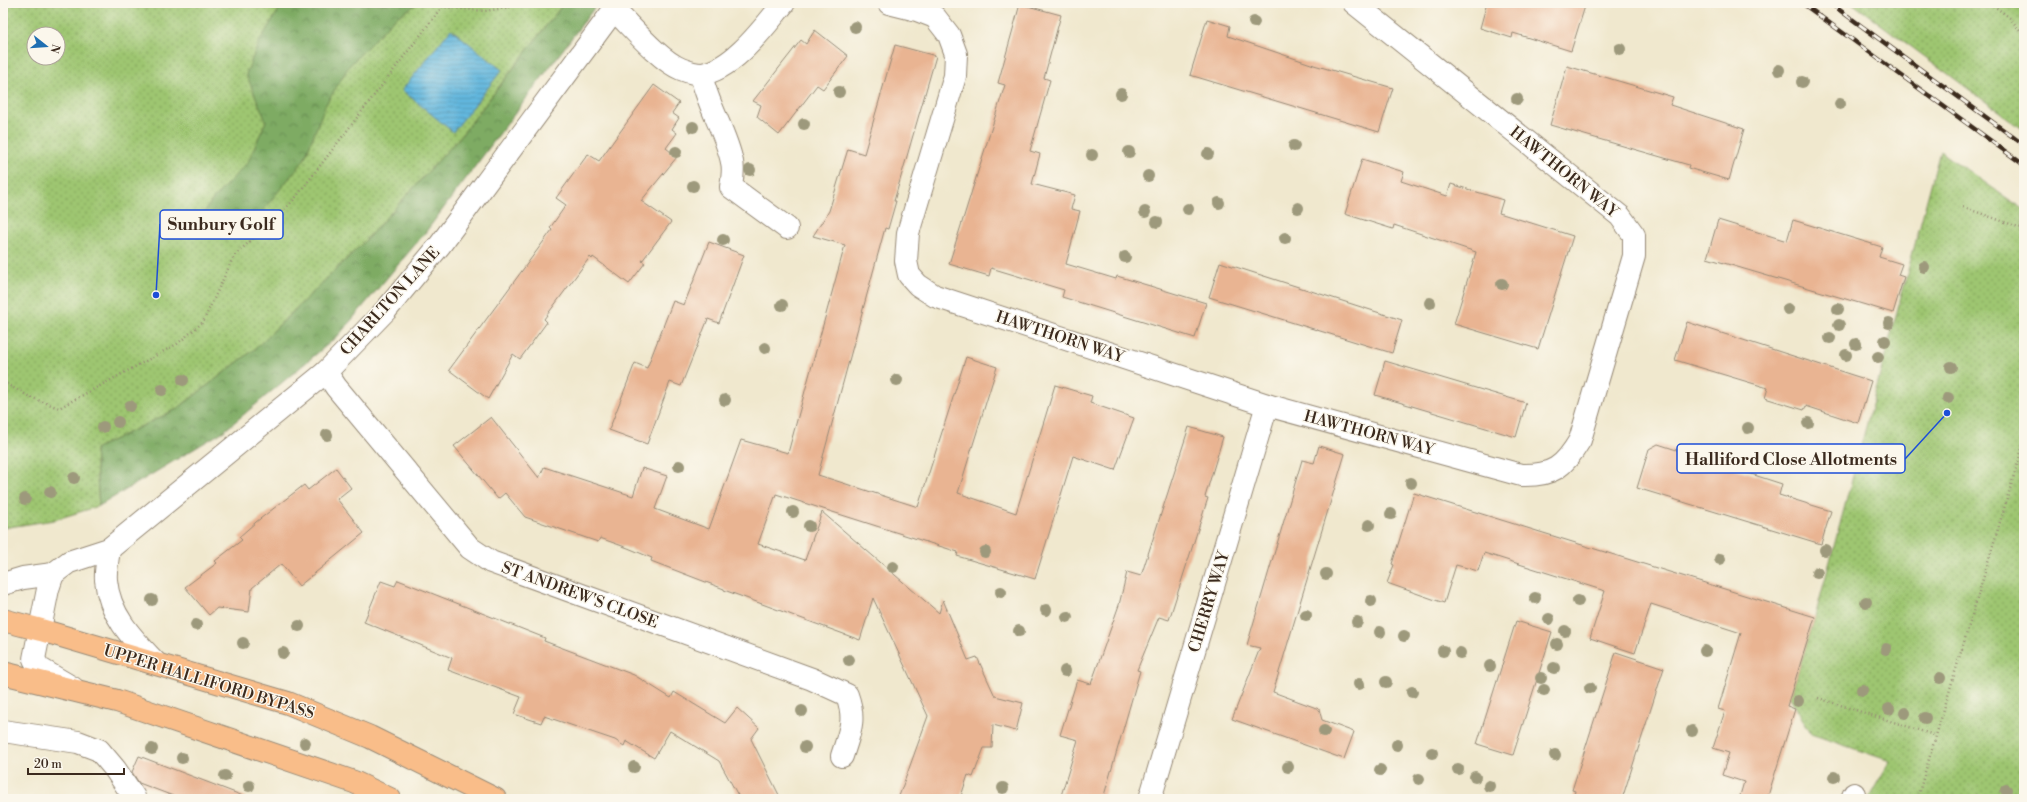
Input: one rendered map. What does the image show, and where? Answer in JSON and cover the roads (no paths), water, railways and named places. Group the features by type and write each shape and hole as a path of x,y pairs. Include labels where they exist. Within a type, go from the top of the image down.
{"main road":[{"name":"UPPER HALLIFORD BYPASS","path":"3,620 288,703 370,738 495,799"},
{"path":"3,673 117,701 354,782 390,799"}],"street":[{"path":"617,6 662,57 680,69 701,74 720,67 747,48 784,3"},
{"name":"HAWTHORN WAY","path":"889,3 917,10 935,17 949,35 956,54 955,76 908,233 906,261 910,275 918,285 935,296 1267,405 1521,475 1538,476 1555,470 1570,458 1580,440 1634,256 1634,235 1620,216 1354,3"},
{"name":"CHARLTON LANE","path":"3,584 23,578 53,574 69,562 109,549 326,372 386,310 440,245 617,6"},
{"path":"701,74 705,93 733,164 731,187 787,228"},
{"name":"ST ANDREW'S CLOSE","path":"326,372 336,387 470,548 491,562 812,679 847,694 852,722 842,756"},
{"name":"CHERRY WAY","path":"1150,799 1267,405"},
{"path":"109,549 106,579 109,598 125,630 156,664"},
{"path":"53,574 48,589 41,630 34,658 39,668 79,691"},
{"path":"3,731 78,742 99,750 115,769 134,797"}],"water":[{"path":"451,29 502,70 453,132 402,90"}],"railway":[{"path":"1802,3 2024,165"},
{"path":"1830,3 2024,145"}],"place":[{"name":"Sunbury Golf","path":"156,295"},
{"name":"Halliford Close Allotments","path":"1947,413"}]}
